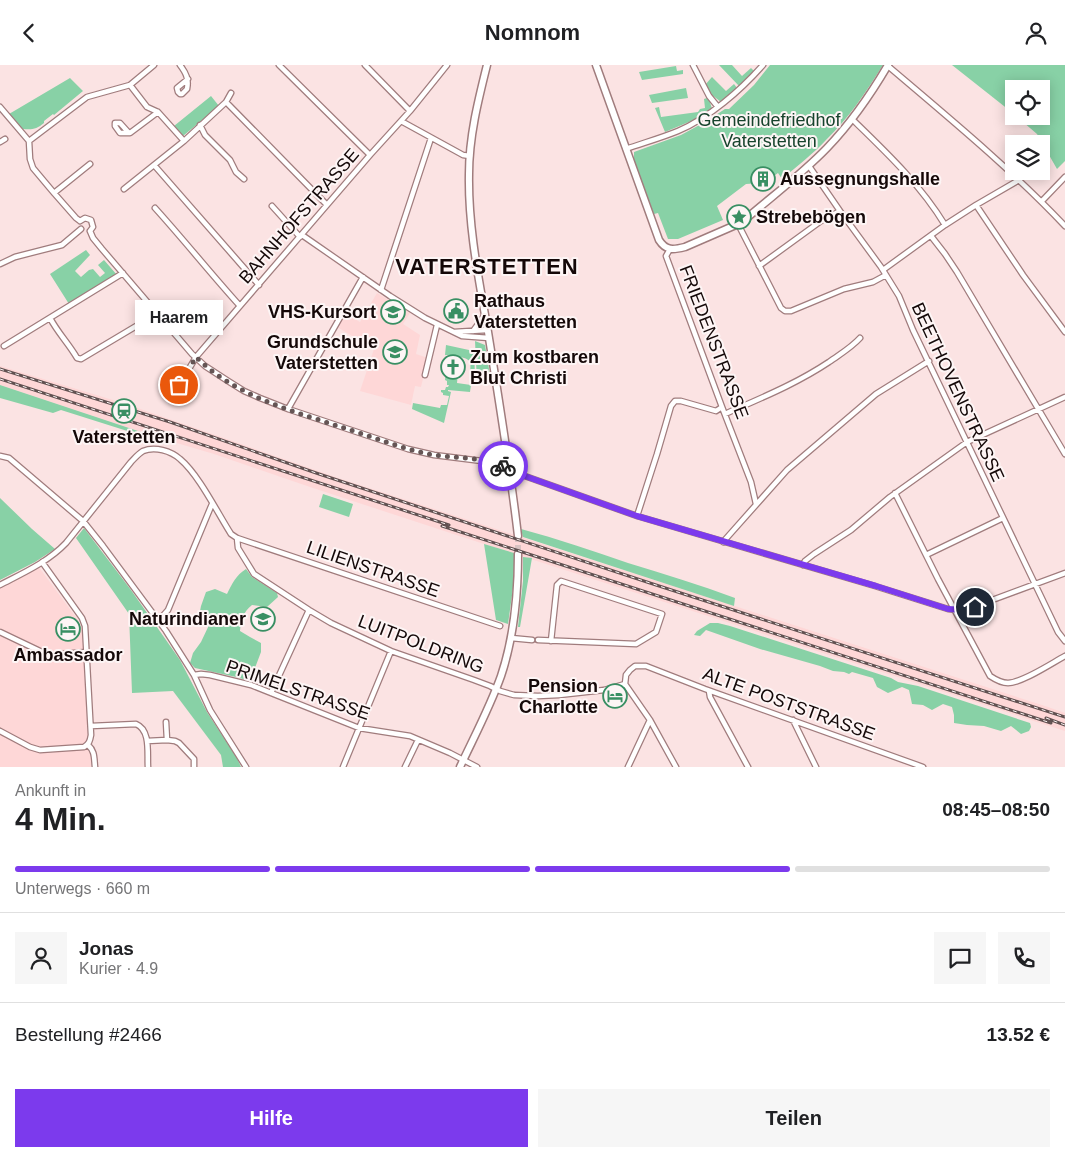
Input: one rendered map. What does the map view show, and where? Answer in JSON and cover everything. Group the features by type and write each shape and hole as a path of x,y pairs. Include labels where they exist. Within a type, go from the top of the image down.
{"street":[{"path":"29,141 87,97 92,94 130,85 154,65"},
{"path":"180,65 186,72 188,79"},
{"path":"279,65 370,155"},
{"path":"365,65 410,111"},
{"name":"BAHNHOFSTRASSE","path":"177,389 196,357 410,111 447,65"},
{"path":"487,65 474,124 470,156 469,202 484,316 510,469 518,536"},
{"name":"FRIEDENSTRASSE","path":"596,65 659,241 663,246 670,249 666,257 752,482 756,504"},
{"path":"693,65 718,107"},
{"path":"626,149 680,131 718,107 740,89 763,65"},
{"path":"670,249 685,247 738,224 809,166 852,119 888,65 1005,168"},
{"path":"130,85 147,107 158,111 184,141"},
{"path":"124,189 184,141 226,102 231,93"},
{"path":"226,102 328,205"},
{"path":"0,107 29,141 30,159 33,168 80,221"},
{"path":"129,133 158,111"},
{"path":"852,119 892,158 922,192 945,225"},
{"path":"401,121 463,155 470,156"},
{"path":"200,125 205,135 244,179"},
{"path":"381,290 430,138"},
{"path":"54,193 90,165"},
{"path":"154,165 258,285"},
{"name":"BEETHOVENSTRASSE","path":"809,166 884,272 898,296 1058,632 1065,641"},
{"path":"1042,201 1065,177"},
{"path":"738,224 781,308 785,311 791,311 844,289 874,282 884,272 945,225 1019,180 1065,226"},
{"path":"976,205 1023,275 1065,332"},
{"path":"272,206 301,236 410,310 462,336 489,338"},
{"path":"155,208 240,306"},
{"path":"759,266 821,221 840,211"},
{"path":"80,221 85,218 91,220 93,227 90,231"},
{"path":"80,221 79,226 81,229 86,232 90,231"},
{"path":"0,264 15,257 62,245 81,229"},
{"path":"90,231 94,240 184,346 204,366 244,391 288,409 414,451 498,464 522,475 637,516 948,609 965,610 975,607 1065,573"},
{"path":"931,236 945,253 1065,454"},
{"path":"4,346 123,273"},
{"path":"288,409 362,277"},
{"path":"50,318 77,358 82,359 138,325 155,311"},
{"path":"473,331 484,316"},
{"path":"425,375 437,325"},
{"path":"453,332 487,330"},
{"path":"725,414 773,394 816,370 852,347 860,338"},
{"path":"723,542 787,470 870,399 929,361"},
{"path":"803,565 804,561 814,553 851,530 895,493 967,442 1065,397"},
{"path":"637,516 671,406 676,401 681,401 716,411 722,407"},
{"name":"LUITPOLDRING","path":"82,521 136,456 147,450 163,451 176,457 186,465 231,534 237,538 238,548 254,574 331,623 391,651 514,695 559,695 604,690 625,684"},
{"path":"0,456 9,458 82,521 103,546 159,620 194,675 210,710 246,767"},
{"path":"895,493 990,676 997,681 1008,683 1018,681 1065,655"},
{"path":"159,620 168,610 212,504"},
{"path":"926,555 1004,518"},
{"path":"0,585 42,562 62,547 82,521"},
{"name":"LILIENSTRASSE","path":"237,538 500,626"},
{"path":"461,764 501,675 511,638 518,584 518,554"},
{"path":"0,731 30,747 40,750 84,747 88,745 90,740 91,726 85,626 82,618 42,562"},
{"path":"538,641 636,644 656,632 662,614 561,581 557,585 551,641"},
{"path":"271,693 309,610"},
{"path":"0,632 50,655 86,652"},
{"path":"511,638 532,640"},
{"path":"343,767 391,651"},
{"name":"ALTE POSTSTRASSE","path":"625,684 626,675 630,669 635,666 646,666 914,766 923,767"},
{"name":"PRIMELSTRASSE","path":"194,675 210,675 251,685 359,728 405,735 450,753 461,764 477,767"},
{"path":"625,684 650,720 676,767"},
{"path":"709,691 710,697 748,767"},
{"path":"628,767 650,720"},
{"path":"793,720 816,767"},
{"path":"166,722 167,740"},
{"path":"91,726 140,725 146,733 148,767"},
{"path":"147,741 167,740 179,743 194,759 194,767"},
{"path":"405,767 418,740"},
{"path":"88,745 93,750 94,767"}],"shaded area":[{"name":"Grundschule Vaterstetten","path":"377,293 410,313 403,324 420,335 416,354 428,358 421,387 415,386 411,405 360,391 374,349 337,327 345,313 360,322"},
{"path":"0,366 123,403 341,479 1048,707 1065,713 1065,731 484,544 0,385"},
{"path":"38,566 78,620 82,629 91,767 0,767 0,588"}],"green space":[{"path":"719,65 732,65 742,76 751,68 755,72 739,86"},
{"name":"Gemeindefriedhof Vaterstetten","path":"770,65 883,65 850,114 816,150 782,179 778,173 771,178 746,184 717,206 723,220 678,239 668,239 658,213 654,214 634,161 634,152 681,135 725,109 729,109 754,85"},
{"path":"952,65 1065,65 1065,161 1057,169 1050,157 1050,135 1038,135 1026,125 1050,125 1050,80 1005,80 1005,107"},
{"path":"676,66 677,71 683,70 683,74 642,80 639,72"},
{"path":"712,77 726,91 734,84 737,88 721,102 712,95 705,85"},
{"path":"70,78 83,91 39,127 23,129 9,114"},
{"path":"686,88 688,98 652,103 649,95"},
{"path":"211,96 219,106 183,136 174,126"},
{"path":"707,98 712,109 696,119 665,132 655,108 659,107 661,117 698,112 700,109 705,108 704,99"},
{"path":"86,250 90,255 75,271 81,277 93,269 100,277 105,273 98,265 104,260 117,275 69,304 50,274"},
{"path":"475,341 485,345 491,381 477,382"},
{"path":"446,345 474,352 475,375 470,374 470,362 468,360 462,357 445,355"},
{"path":"446,372 458,373 457,383 471,385 470,392 448,390 451,392 444,423 412,409 413,403 440,408 441,405 447,405 449,396 443,395 441,392 441,390 445,390 449,385 447,385 445,380"},
{"path":"0,385 147,434 140,435 61,410 53,413 0,398"},
{"path":"323,494 353,504 349,517 319,507"},
{"path":"0,498 55,549 35,562 0,580"},
{"path":"84,528 131,590 180,660 207,712 241,767 223,767 221,755 173,691 132,693 129,614 76,538"},
{"path":"521,529 722,593 735,598 734,606 523,537"},
{"path":"484,544 514,553 514,581 508,624 496,620"},
{"path":"523,557 532,558 520,627 518,627 523,581"},
{"path":"246,569 252,577 277,593 278,597 267,607 252,605 246,610 242,620 240,631 261,643 261,652 250,681 195,668 190,663 193,653 201,642 210,623 207,619 199,616 206,592 215,589 227,594 237,577"},
{"path":"710,623 730,626 891,678 898,682 918,686 1030,723 1031,727 1029,731 1021,734 1011,726 1001,731 984,726 954,723 952,707 943,704 932,710 923,705 912,704 909,690 902,687 888,693 877,687 873,678 852,672 849,674 833,671 706,630 700,636 694,635"}],"tunnel":[{"path":"518,536 518,554"}],"railway":[{"path":"0,369 170,422 319,474 1065,717"},
{"path":"0,379 449,525"},
{"path":"442,526 1051,723"},
{"path":"1046,718 1065,725"}],"way so far":[{"path":"179,385 196,357 204,366 244,391 288,409 421,453 482,461 503,466"}],"place":[{"name":"Aussegnungshalle","path":"763,179"},
{"name":"Strebebögen","path":"739,217"},
{"name":"Rathaus Vaterstetten","path":"456,311"},
{"name":"VHS-Kursort","path":"393,312"},
{"name":"Grundschule Vaterstetten","path":"395,352"},
{"name":"Zum kostbaren Blut Christi","path":"453,367"},
{"name":"Haarem","path":"179,385"},
{"name":"Vaterstetten","path":"124,411"},
{"name":"Naturindianer","path":"263,619"},
{"name":"Ambassador","path":"68,629"},
{"name":"Pension Charlotte","path":"615,696"}],"district":[{"name":"VATERSTETTEN","path":"487,266"}],"route":[{"path":"503,466 522,475 637,516 948,609 965,610 975,607"}]}
